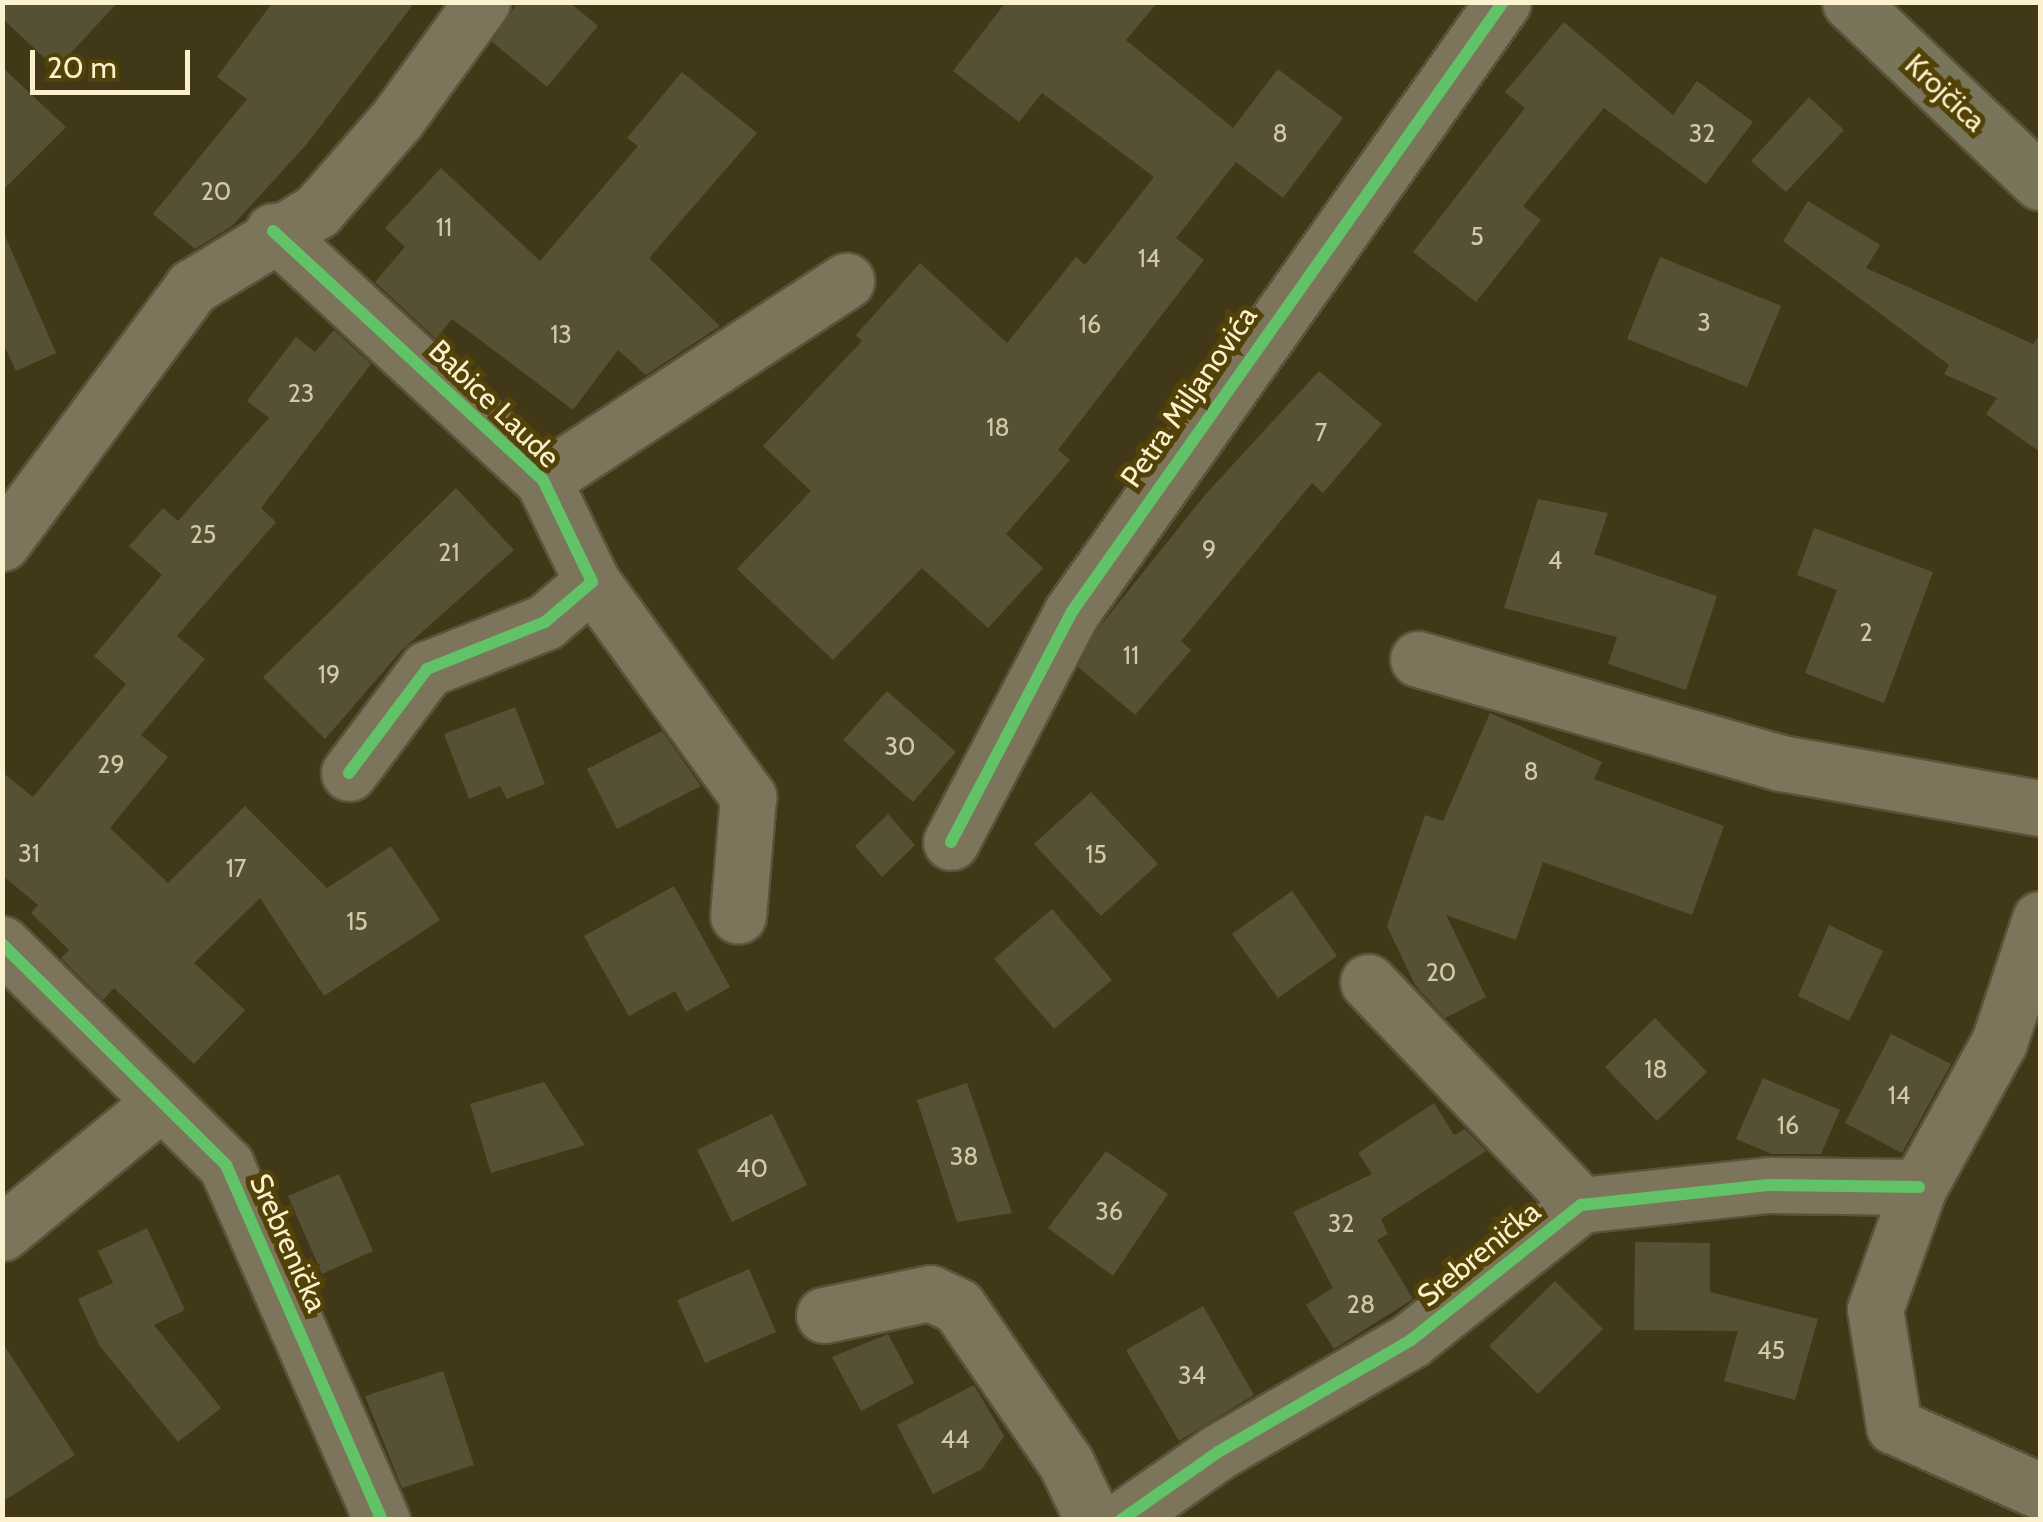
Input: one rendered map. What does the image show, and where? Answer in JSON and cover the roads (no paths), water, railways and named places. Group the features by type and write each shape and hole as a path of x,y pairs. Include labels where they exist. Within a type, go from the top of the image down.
{"main road":[{"name":"Krojčica","path":"1850,2 2040,182"}],"street":[{"path":"2,543 192,287 272,231 317,211 397,120 482,2"},
{"name":"Petra Miljanovića","path":"951,842 1070,613 1504,2"},
{"name":"Babice Laude","path":"272,231 543,480 592,582 748,797 738,916"},
{"name":"Babice Laude","path":"543,480 846,281"},
{"path":"349,773 427,669 545,622 592,582"},
{"path":"1418,659 1781,763 2040,808"},
{"path":"2040,918 2000,1042 1919,1187 1876,1309 1894,1426 2040,1491"},
{"name":"Srebrenička","path":"2,944 226,1165 382,1520"},
{"name":"Srebrenička","path":"1368,982 1582,1204"},
{"path":"2,1233 160,1103"},
{"name":"Srebrenička","path":"1121,1520 1218,1452 1411,1340 1582,1204 1768,1185 1919,1187"},
{"path":"824,1315 930,1293 958,1306 1066,1463 1093,1520"}]}
